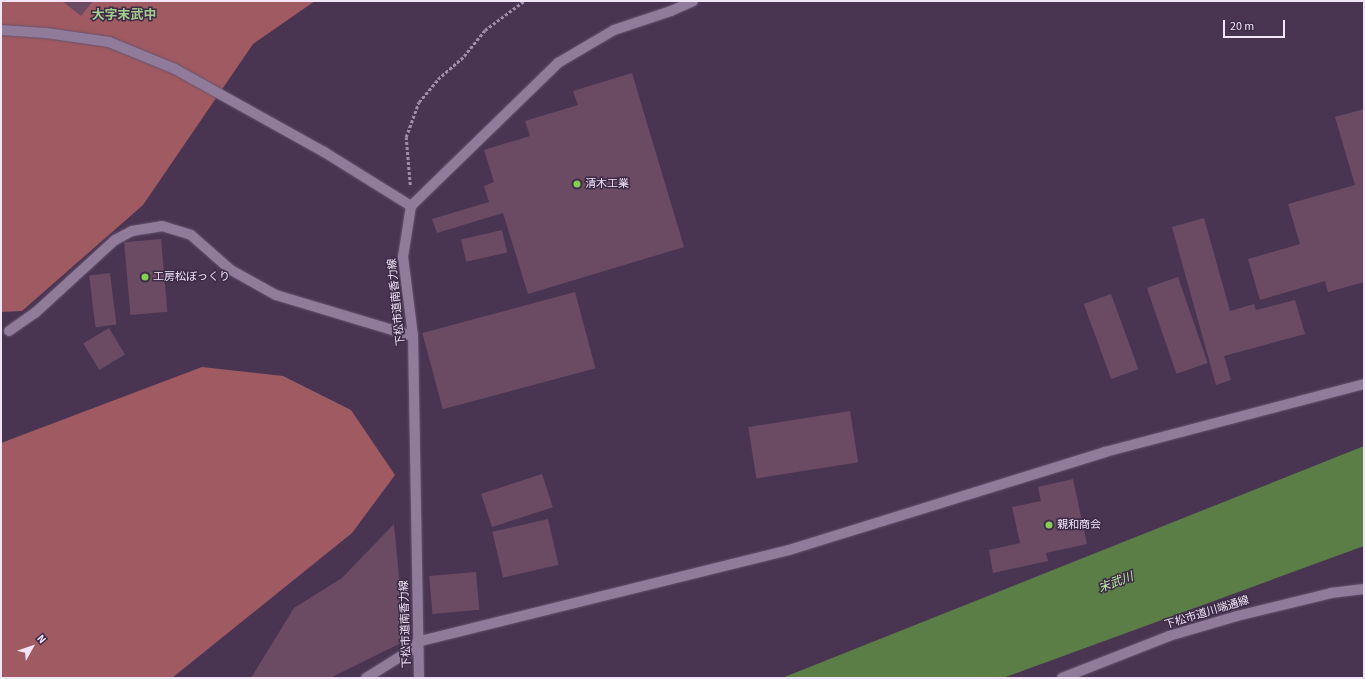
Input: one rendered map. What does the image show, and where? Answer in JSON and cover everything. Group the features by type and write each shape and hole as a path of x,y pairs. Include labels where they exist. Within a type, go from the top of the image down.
{"street":[{"path":"1,30 46,33 109,42 175,68 337,160 411,206 558,63 614,30 670,11 693,1"},
{"name":"下松市道南香力線","path":"411,206 403,257 413,336 417,644 419,678"},
{"path":"9,331 34,313 115,240 132,231 162,226 191,235 231,270 276,295 413,336"},
{"path":"366,678 417,644 789,550 1105,452 1364,384"},
{"name":"下松市道川端通線","path":"1062,678 1169,636 1236,616 1331,593 1364,589"}],"path":[{"path":"411,206 406,137 419,102 438,79 464,56 486,30 524,1"}],"shaded area":[{"path":"1,1 315,1 253,44 143,205 22,311 1,312"},
{"path":"202,367 283,376 351,410 395,475 352,533 172,678 1,678 1,443"}],"water":[{"name":"末武川","path":"1364,446 1364,546 1003,678 782,678"}],"building":[{"path":"62,1 93,1 81,16"},
{"name":"清木工業","path":"632,73 684,247 528,294 503,213 437,233 432,219 489,202 484,186 494,182 484,150 530,136 525,121 578,105 573,91"},
{"path":"1364,109 1364,282 1328,292 1325,281 1260,300 1248,259 1300,244 1288,204 1355,185 1335,117"},
{"path":"1204,218 1230,311 1254,304 1256,310 1295,300 1305,334 1224,356 1231,380 1216,385 1172,227"},
{"path":"502,230 507,252 466,262 461,239"},
{"name":"工房松ぼっくり","path":"161,239 167,312 131,315 124,242"},
{"path":"110,273 116,325 95,327 89,276"},
{"path":"1178,277 1208,363 1176,374 1147,288"},
{"path":"575,292 595,368 443,409 422,333"},
{"path":"1111,294 1138,369 1111,379 1084,304"},
{"path":"109,328 125,355 99,370 83,343"},
{"path":"850,411 858,462 756,478 748,427"},
{"path":"542,474 553,507 492,527 481,494"},
{"name":"親和商会","path":"1073,479 1087,544 1046,553 1048,561 993,573 989,550 1020,543 1012,507 1041,501 1038,487"},
{"path":"548,519 559,565 503,578 492,532"},
{"path":"394,524 405,641 330,678 251,678 294,608 342,578"},
{"path":"476,572 479,610 432,614 429,576"}],"place":[{"name":"清木工業","path":"577,184"},
{"name":"工房松ぼっくり","path":"145,277"},
{"name":"親和商会","path":"1049,525"}],"district":[{"name":"大字末武中","path":"124,15"}]}
